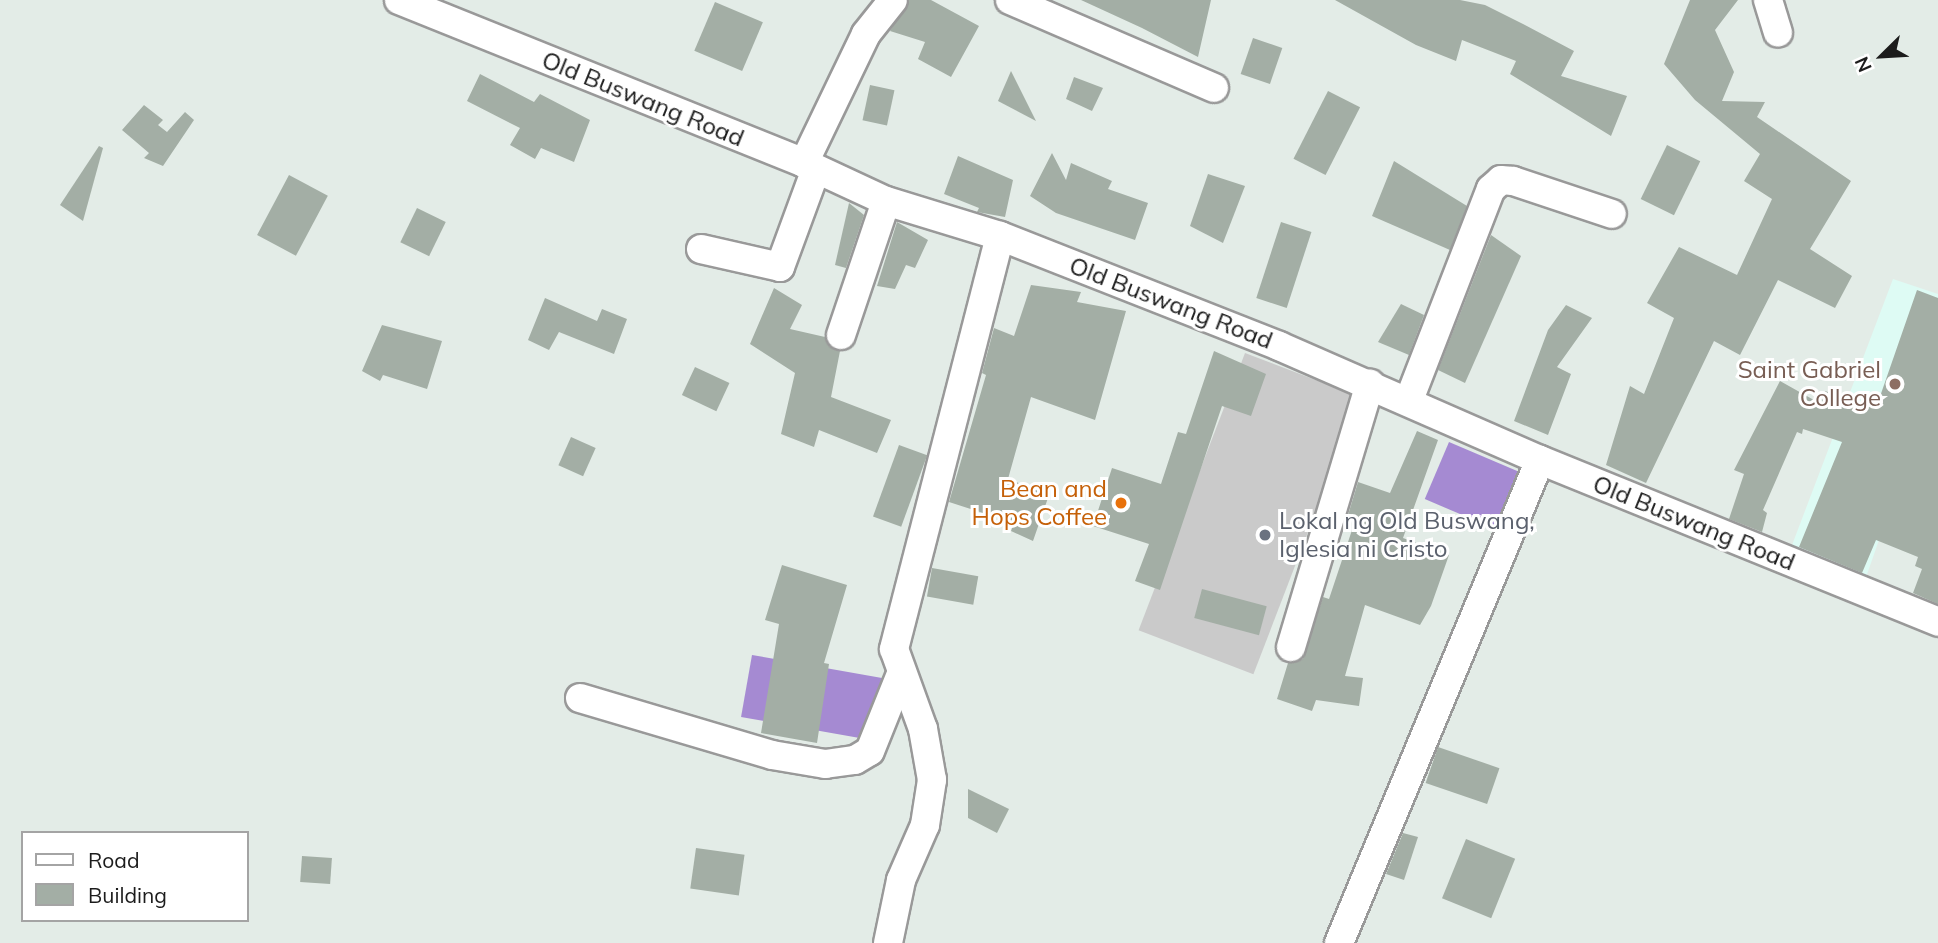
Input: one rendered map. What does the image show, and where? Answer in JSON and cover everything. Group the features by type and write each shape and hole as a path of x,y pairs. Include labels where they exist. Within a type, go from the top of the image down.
{"street":[{"name":"Old Buswang Road","path":"399,0 810,166 886,201 1000,236 1370,384 1539,460 1938,622"},
{"path":"701,249 780,267 810,166 866,34 893,0"},
{"path":"1010,0 1214,88"},
{"path":"1768,0 1778,33"},
{"path":"1409,400 1491,189 1501,180 1513,181 1612,214"},
{"path":"841,335 886,201"},
{"path":"888,943 901,880 925,825 932,780 923,729 894,649 1000,236"},
{"path":"1291,647 1370,384"},
{"path":"1339,943 1539,460"},
{"path":"580,698 772,755 825,764 855,760 870,751 901,674"}],"shaded area":[{"name":"Saint Gabriel College","path":"1893,279 1938,294 1938,486 1902,474 1864,583 1789,553"},
{"path":"1245,353 1360,397 1253,674 1139,630"},
{"path":"1449,442 1536,479 1511,536 1425,499"},
{"path":"752,655 892,680 881,742 741,717"}],"building":[{"path":"909,0 931,0 979,26 951,77 918,59 925,42 890,31"},
{"path":"1081,0 1211,0 1198,57 1142,28"},
{"path":"1335,0 1460,0 1485,5 1574,51 1561,76 1627,96 1611,136 1510,74 1516,61 1462,40 1456,61 1416,45"},
{"path":"1690,0 1738,0 1715,30 1734,72 1722,101 1765,102 1757,117 1851,181 1810,249 1852,276 1835,308 1778,280 1740,355 1714,341 1646,483 1606,465 1630,386 1644,394 1674,318 1647,303 1679,247 1737,275 1772,199 1744,181 1760,154 1695,100 1664,64"},
{"path":"715,2 763,22 742,71 694,51"},
{"path":"1253,38 1282,48 1270,84 1241,74"},
{"path":"1011,71 1036,121 998,101"},
{"path":"480,74 534,102 540,94 590,120 574,162 541,148 535,159 510,145 520,128 467,101"},
{"path":"1074,77 1103,88 1092,111 1066,99"},
{"path":"870,85 894,90 887,125 863,120"},
{"path":"1328,91 1360,107 1326,175 1293,159"},
{"path":"144,105 163,120 158,125 167,132 185,112 194,120 163,166 144,158 149,153 122,130"},
{"path":"1667,145 1700,161 1674,215 1641,199"},
{"path":"99,146 103,148 83,221 60,205"},
{"path":"1052,153 1066,180 1071,163 1112,181 1108,189 1148,203 1135,240 1056,213 1030,196"},
{"path":"958,156 1013,180 1005,217 977,212 979,208 944,194"},
{"path":"1394,161 1467,206 1450,250 1372,216"},
{"path":"1208,174 1245,186 1223,243 1190,226"},
{"path":"289,175 328,196 296,256 257,235"},
{"path":"849,203 864,215 846,268 835,265"},
{"path":"417,208 446,222 429,256 400,242"},
{"path":"897,222 928,240 915,268 906,265 895,289 877,286"},
{"path":"1281,222 1311,232 1287,308 1256,298"},
{"path":"1491,235 1521,256 1465,383 1438,370"},
{"path":"1031,285 1081,292 1077,302 1126,311 1095,420 1031,397 1008,479 1049,495 1033,541 1011,531 1014,523 949,502 986,375 982,373 994,328 1014,336"},
{"path":"774,288 802,305 790,329 825,337 829,346 840,351 831,397 891,420 877,453 819,430 814,447 781,434 795,373 750,344"},
{"name":"Saint Gabriel College","path":"1917,290 1938,298 1938,604 1913,593 1922,569 1915,566 1918,557 1876,540 1862,573 1799,547 1842,442 1803,429 1802,434 1797,432 1763,510 1767,513 1762,532 1729,519 1744,474 1734,470 1780,381 1821,404 1825,391 1876,408"},
{"path":"545,298 597,321 602,309 627,319 614,354 559,332 549,350 528,340"},
{"path":"1401,304 1424,315 1409,355 1378,342"},
{"path":"1566,305 1592,318 1557,367 1571,374 1548,435 1514,421 1548,330"},
{"path":"382,325 442,341 427,389 383,375 380,381 362,371"},
{"path":"1214,351 1266,374 1251,416 1222,406 1160,590 1135,581 1149,544 1093,526 1112,468 1161,484 1178,432 1186,434"},
{"path":"695,367 729,383 716,411 682,395"},
{"path":"1417,431 1438,440 1403,538 1449,555 1431,606 1420,625 1365,605 1345,676 1363,678 1359,706 1316,700 1312,711 1277,699 1288,663 1303,659 1323,597 1329,599 1356,518 1348,515 1358,482 1390,493"},
{"path":"571,437 596,448 583,476 558,465"},
{"path":"899,445 927,455 901,527 873,516"},
{"path":"782,565 847,585 824,663 829,664 817,743 761,733 779,624 765,620"},
{"path":"932,568 978,576 973,605 927,597"},
{"path":"1202,589 1267,606 1259,635 1194,618"},
{"path":"1438,747 1499,768 1487,804 1426,783"},
{"path":"968,789 1009,809 997,833 968,818"},
{"path":"1403,833 1418,837 1404,880 1386,874"},
{"path":"1466,839 1515,859 1491,918 1442,898"},
{"path":"696,848 745,855 739,895 690,889"},
{"path":"302,856 332,858 330,884 300,882"}],"place":[{"name":"Saint Gabriel College","path":"1895,384"},
{"name":"Bean and Hops Coffee","path":"1121,503"},
{"name":"Lokal ng Old Buswang, Iglesia ni Cristo","path":"1265,535"}]}
